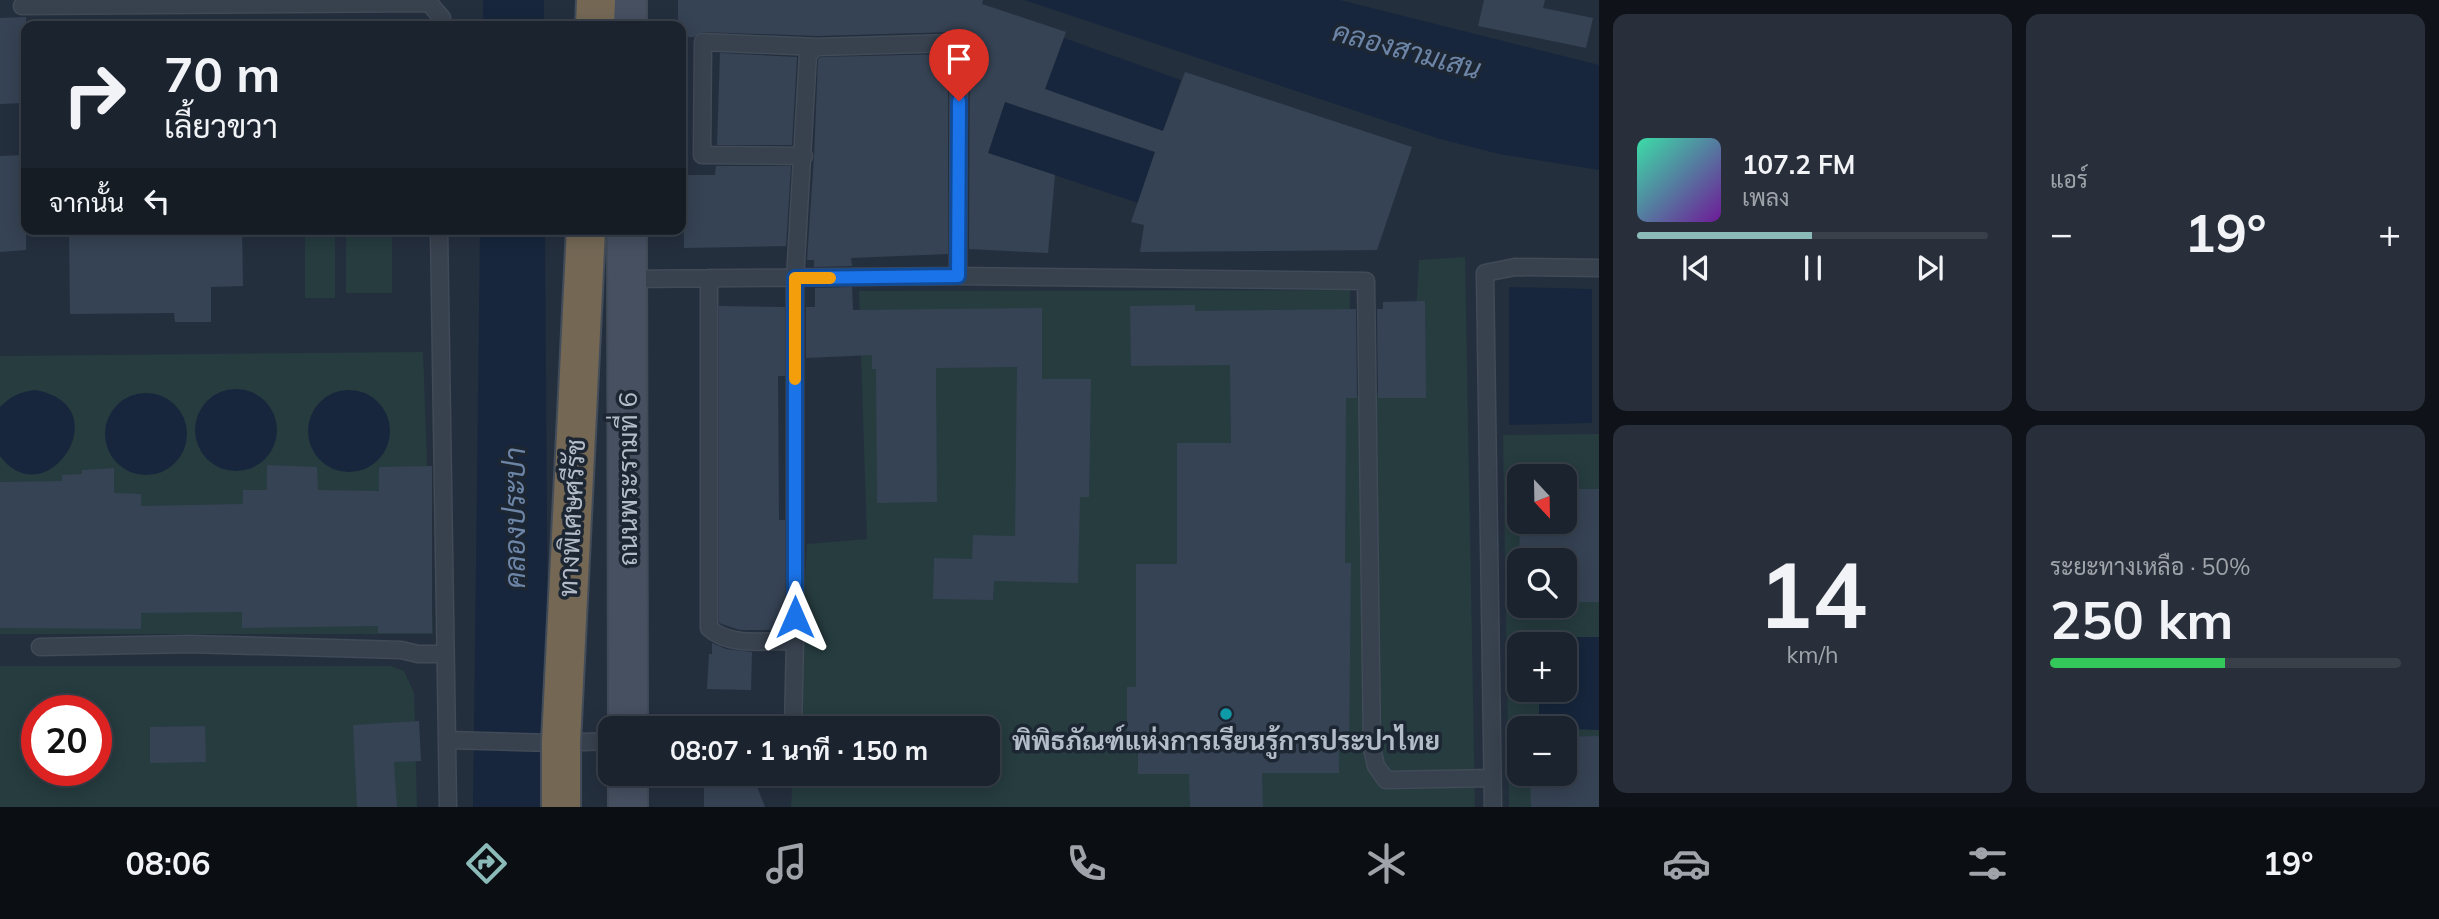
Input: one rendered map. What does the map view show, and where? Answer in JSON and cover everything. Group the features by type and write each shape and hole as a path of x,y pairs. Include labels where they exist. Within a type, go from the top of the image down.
{"highway":[{"path":"595,21 596,0"},
{"name":"ทางพิเศษศรีรัช","path":"562,807 561,742 586,235"}],"main road":[{"path":"627,0 627,21"},
{"name":"ถนนพระรามที่ 6","path":"627,235 628,716"},
{"path":"628,786 628,807"}],"lane":[{"path":"22,6 429,3 442,21"},
{"path":"804,156 702,155 703,42 817,47 953,43 959,51 958,276"},
{"path":"793,716 795,278 808,54 817,47"},
{"path":"439,235 448,807"},
{"path":"1493,807 1485,274 1515,267 1599,268"},
{"path":"627,279 958,276 1366,281 1372,748 1376,766 1385,780 1492,778"},
{"path":"709,278 709,628 729,640 795,640"},
{"path":"40,647 190,644 401,650 418,654 445,654"},
{"path":"448,740 598,741"}],"green space":[{"path":"305,235 335,235 335,298 305,298"},
{"path":"346,235 392,235 392,293 346,293"},
{"path":"1465,257 1475,807 791,807 792,786 1000,786 1000,716 797,716 807,544 867,539 859,291 1350,290 1349,397 1412,389 1419,260"},
{"path":"423,352 433,634 0,634 0,356"},
{"path":"1599,434 1599,807 1509,807 1509,786 1577,786 1577,716 1508,716 1507,702 1577,702 1577,632 1507,632 1507,683 1503,435"},
{"path":"0,666 390,666 404,671 414,693 417,807 0,807"}],"water":[{"path":"483,0 544,0 544,21 483,21"},
{"name":"คลองสามเสน","path":"1024,0 1340,0 1599,65 1599,170 1499,154 1440,139"},
{"path":"1064,38 1181,80 1163,131 1045,89"},
{"path":"1005,102 1155,152 1138,203 988,153"},
{"name":"คลองประปา","path":"480,235 545,235 549,807 473,807"},
{"path":"1509,287 1592,289 1592,423 1509,425"},
{"path":"228,389 244,389 259,396 270,407 277,422 274,446 265,459 244,471 228,471 213,464 202,453 195,438 195,422 202,407 213,396"},
{"path":"35,390 60,400 73,415 74,434 67,452 54,466 37,474 18,472 0,456 0,407 16,395"},
{"path":"341,390 357,390 372,397 383,408 390,423 387,447 378,460 357,472 341,472 326,465 315,454 308,439 308,423 315,408 326,397"},
{"path":"138,393 154,393 169,400 180,411 187,426 184,450 175,463 154,475 138,475 123,468 112,457 105,442 105,426 112,411 123,400"},
{"path":"1577,637 1599,637 1599,730 1577,729 1577,716 1539,716 1539,702 1577,702"}],"building":[{"path":"678,0 983,0 982,4 1066,32 1045,89 1163,131 1185,72 1412,147 1377,250 1140,252 1144,225 1131,222 1155,152 1005,102 988,153 1055,175 1048,253 969,249 970,51 961,36 953,32 817,36 703,32 694,37 686,37 686,21 678,21"},
{"path":"1484,0 1545,0 1543,8 1593,18 1586,48 1478,26"},
{"path":"26,17 26,21 21,21 21,103 0,104 0,18"},
{"path":"720,53 797,57 792,145 717,145"},
{"path":"948,54 948,254 851,258 852,266 814,267 814,260 807,260 818,59"},
{"path":"21,155 21,235 26,235 26,250 0,252 0,156"},
{"path":"716,166 791,166 786,246 684,248 686,175 715,175"},
{"path":"69,235 242,235 243,286 211,287 211,322 175,322 174,313 70,314"},
{"path":"852,287 853,310 1042,308 1042,379 1091,379 1089,497 1080,497 1078,583 994,581 993,600 933,599 934,558 972,559 973,535 1015,536 1017,367 936,368 937,502 877,503 876,369 872,369 872,355 806,358 806,307 815,307 815,288"},
{"path":"1425,301 1426,398 1378,398 1377,309 1383,309 1383,302"},
{"path":"1195,305 1195,311 1356,309 1357,398 1346,398 1345,563 1351,563 1349,749 1339,749 1339,773 1262,773 1263,807 1190,807 1189,774 1138,774 1138,748 1127,749 1127,687 1136,687 1136,564 1177,564 1177,443 1231,443 1230,365 1131,366 1130,306"},
{"path":"719,306 785,307 785,376 778,376 779,520 785,520 785,630 740,630 719,623"},
{"path":"267,465 317,467 318,490 379,491 379,467 432,466 432,633 378,633 378,626 242,628 242,612 141,613 141,629 0,628 0,482 62,481 62,475 82,474 82,470 114,468 114,493 141,494 141,506 243,504 243,490 267,490"},
{"path":"1577,489 1599,489 1599,602 1577,602 1577,548 1519,548 1520,534 1577,534"},
{"path":"712,643 726,649 752,652 751,690 707,689"},
{"path":"419,721 421,761 394,762 397,807 357,807 353,725"},
{"path":"205,726 206,762 150,763 150,727"},
{"path":"1599,736 1599,807 1531,807 1530,786 1577,786 1577,737"},
{"path":"704,786 757,786 765,807 704,807"}],"slow traffic":[{"path":"795,379 795,278 830,278"}],"place":[{"name":"พิพิธภัณฑ์แห่งการเรียนรู้การประปาไทย","path":"1226,714"}],"route":[{"path":"795,617 795,278 958,276 959,101"}]}
